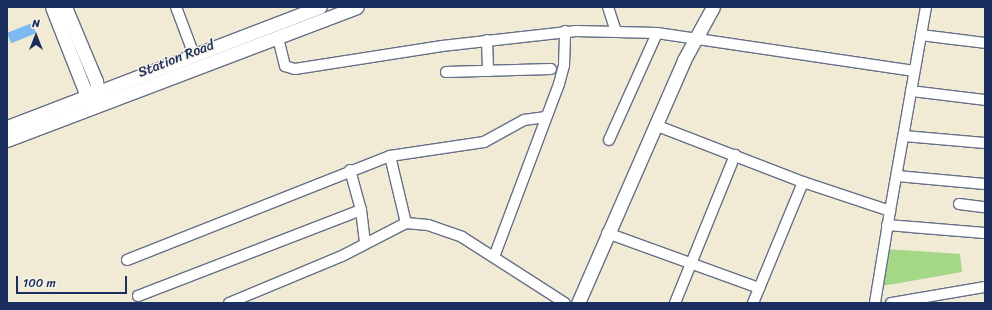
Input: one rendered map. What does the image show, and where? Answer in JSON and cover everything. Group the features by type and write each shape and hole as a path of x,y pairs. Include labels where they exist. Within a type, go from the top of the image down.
{"main road":[{"path":"52,7 99,106"},
{"path":"65,7 93,94"},
{"name":"Station Road","path":"7,127 320,7"},
{"name":"Station Road","path":"7,140 357,7"},
{"path":"578,303 655,125 696,38 713,7"}],"street":[{"path":"176,7 194,55"},
{"path":"608,7 616,31"},
{"path":"875,303 887,225 926,7"},
{"path":"278,38 285,66 295,69 487,40 565,31 616,31 657,33 696,38 914,71"},
{"path":"494,257 563,71 565,31"},
{"path":"609,140 657,33"},
{"path":"921,35 985,43"},
{"path":"487,40 488,71"},
{"path":"446,72 551,69"},
{"path":"911,91 985,100"},
{"path":"127,260 350,170 390,156 484,142 524,120 546,117"},
{"path":"655,125 803,182 890,211"},
{"path":"904,136 985,143"},
{"path":"675,303 735,155"},
{"path":"390,156 406,223"},
{"path":"350,170 361,210 365,244"},
{"path":"896,176 985,184"},
{"path":"753,303 803,182"},
{"path":"959,204 985,206"},
{"path":"138,296 361,210"},
{"path":"229,303 365,244 406,223 428,225 449,232 494,257 565,303"},
{"path":"887,225 985,233"},
{"path":"607,233 758,288"},
{"path":"891,303 985,287"}],"green space":[{"path":"886,249 960,254 962,272 882,286"}],"water":[{"path":"32,23 36,33 11,43 7,33"}]}
